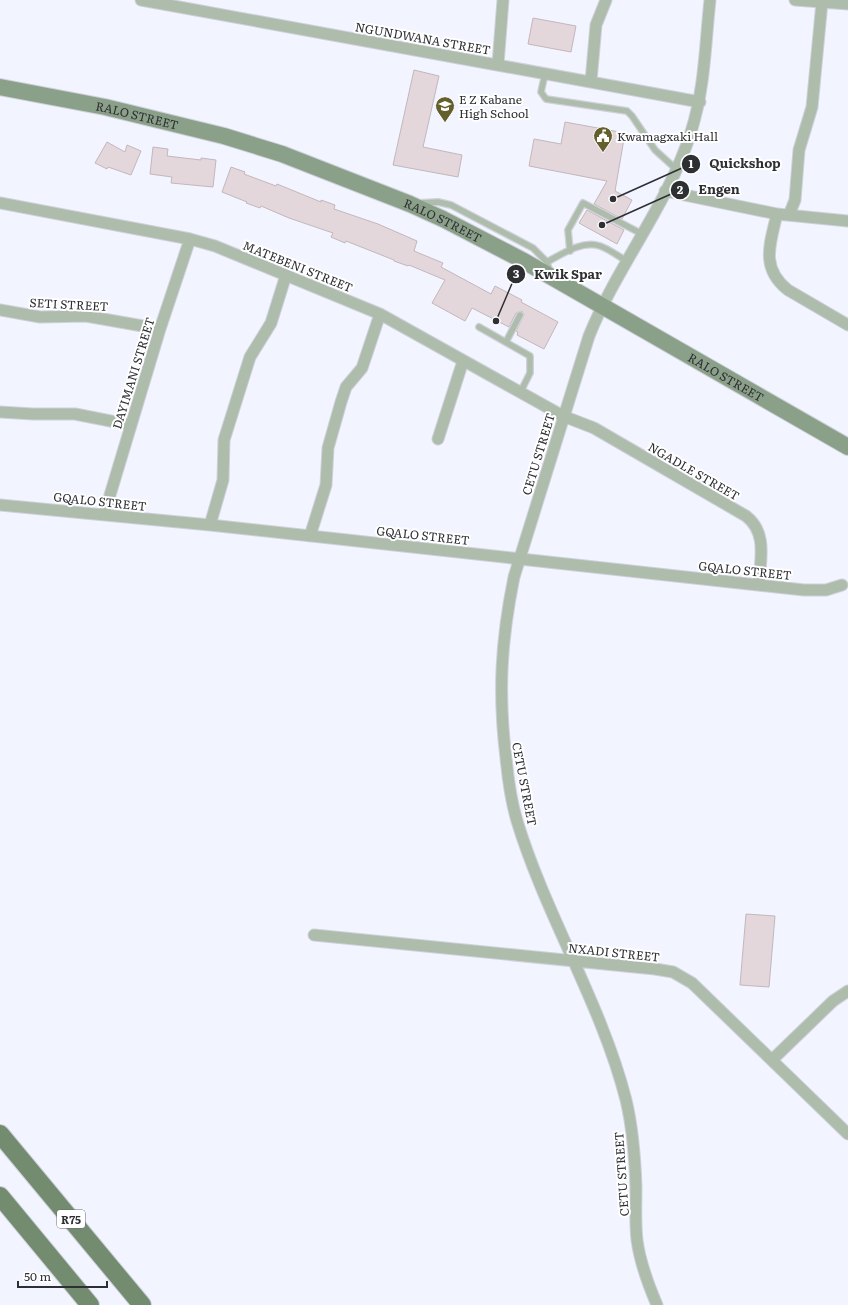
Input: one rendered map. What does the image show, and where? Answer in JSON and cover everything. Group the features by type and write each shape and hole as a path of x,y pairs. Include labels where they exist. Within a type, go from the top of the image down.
{"main road":[{"name":"R75","path":"0,1134 142,1305"},
{"path":"0,1196 90,1305"}],"street":[{"name":"NGUNDWANA STREET","path":"141,0 700,102"},
{"path":"498,64 503,0"},
{"path":"591,81 596,25 606,0"},
{"name":"CETU STREET","path":"657,1305 644,1272 637,1239 635,1161 626,1100 614,1061 516,820 507,771 502,722 501,668 506,617 519,558 589,336 602,307 665,191 691,134 700,102 704,75 710,0"},
{"path":"795,0 848,4"},
{"path":"789,215 795,200 799,150 812,107 822,2"},
{"name":"RALO STREET","path":"0,88 105,107 224,136 282,154 410,204 549,269 602,307 848,447"},
{"path":"665,191 777,214 848,221"},
{"name":"MATEBENI STREET","path":"0,203 190,239 215,246 380,314 563,416"},
{"path":"777,214 769,256 773,274 780,284 788,290 848,325"},
{"name":"DAYIMANI STREET","path":"104,515 160,329 190,239"},
{"path":"210,525 222,480 224,440 250,357 271,323 286,275"},
{"name":"SETI STREET","path":"0,310 40,316 86,316 160,329"},
{"path":"310,536 326,485 328,448 342,397 350,382 362,368 380,314"},
{"path":"438,439 463,361"},
{"path":"0,412 75,414 131,425"},
{"name":"NGADLE STREET","path":"563,416 594,428 752,521 760,534 759,584"},
{"name":"GQALO STREET","path":"0,505 210,525 814,591 826,590 842,585"},
{"name":"NXADI STREET","path":"314,935 655,969 681,976 692,983 772,1060 821,1110 848,1134"},
{"path":"772,1060 832,1001 848,991"}],"lane":[{"path":"545,73 541,92 546,98 627,111 632,116 654,150 676,169"},
{"path":"570,251 568,230 583,203 642,234"},
{"path":"549,269 570,251 583,245 591,244 600,246 627,261"},
{"path":"506,342 520,315"},
{"path":"479,327 529,355 531,359 530,373 520,393"}],"building":[{"path":"533,18 576,26 571,52 528,44"},
{"path":"414,70 439,76 423,147 462,155 458,177 393,165"},
{"path":"565,122 625,133 615,191 632,200 622,219 594,204 607,181 529,166 534,139 561,144"},
{"path":"107,142 125,152 127,145 141,151 131,175 108,167 107,169 95,163"},
{"path":"153,147 168,149 167,156 201,160 201,158 216,160 213,187 171,183 172,177 150,174"},
{"path":"231,167 245,172 244,174 276,186 277,184 321,202 321,200 335,205 334,209 378,224 417,241 414,251 443,263 441,267 491,294 495,286 522,300 521,302 558,322 544,349 517,335 518,332 516,331 524,315 522,311 516,313 509,327 472,308 465,321 432,303 445,280 346,241 345,243 331,237 333,233 289,218 261,206 260,208 246,203 247,202 222,192"},
{"path":"587,210 624,230 617,244 579,223"},
{"path":"746,914 775,916 769,987 740,985"}],"place":[{"name":"E Z Kabane High School","path":"445,123"},
{"name":"Kwamagxaki Hall","path":"603,153"},
{"name":"Quickshop","path":"613,199"},
{"name":"Engen","path":"602,225"},
{"name":"Kwik Spar","path":"496,321"}]}
